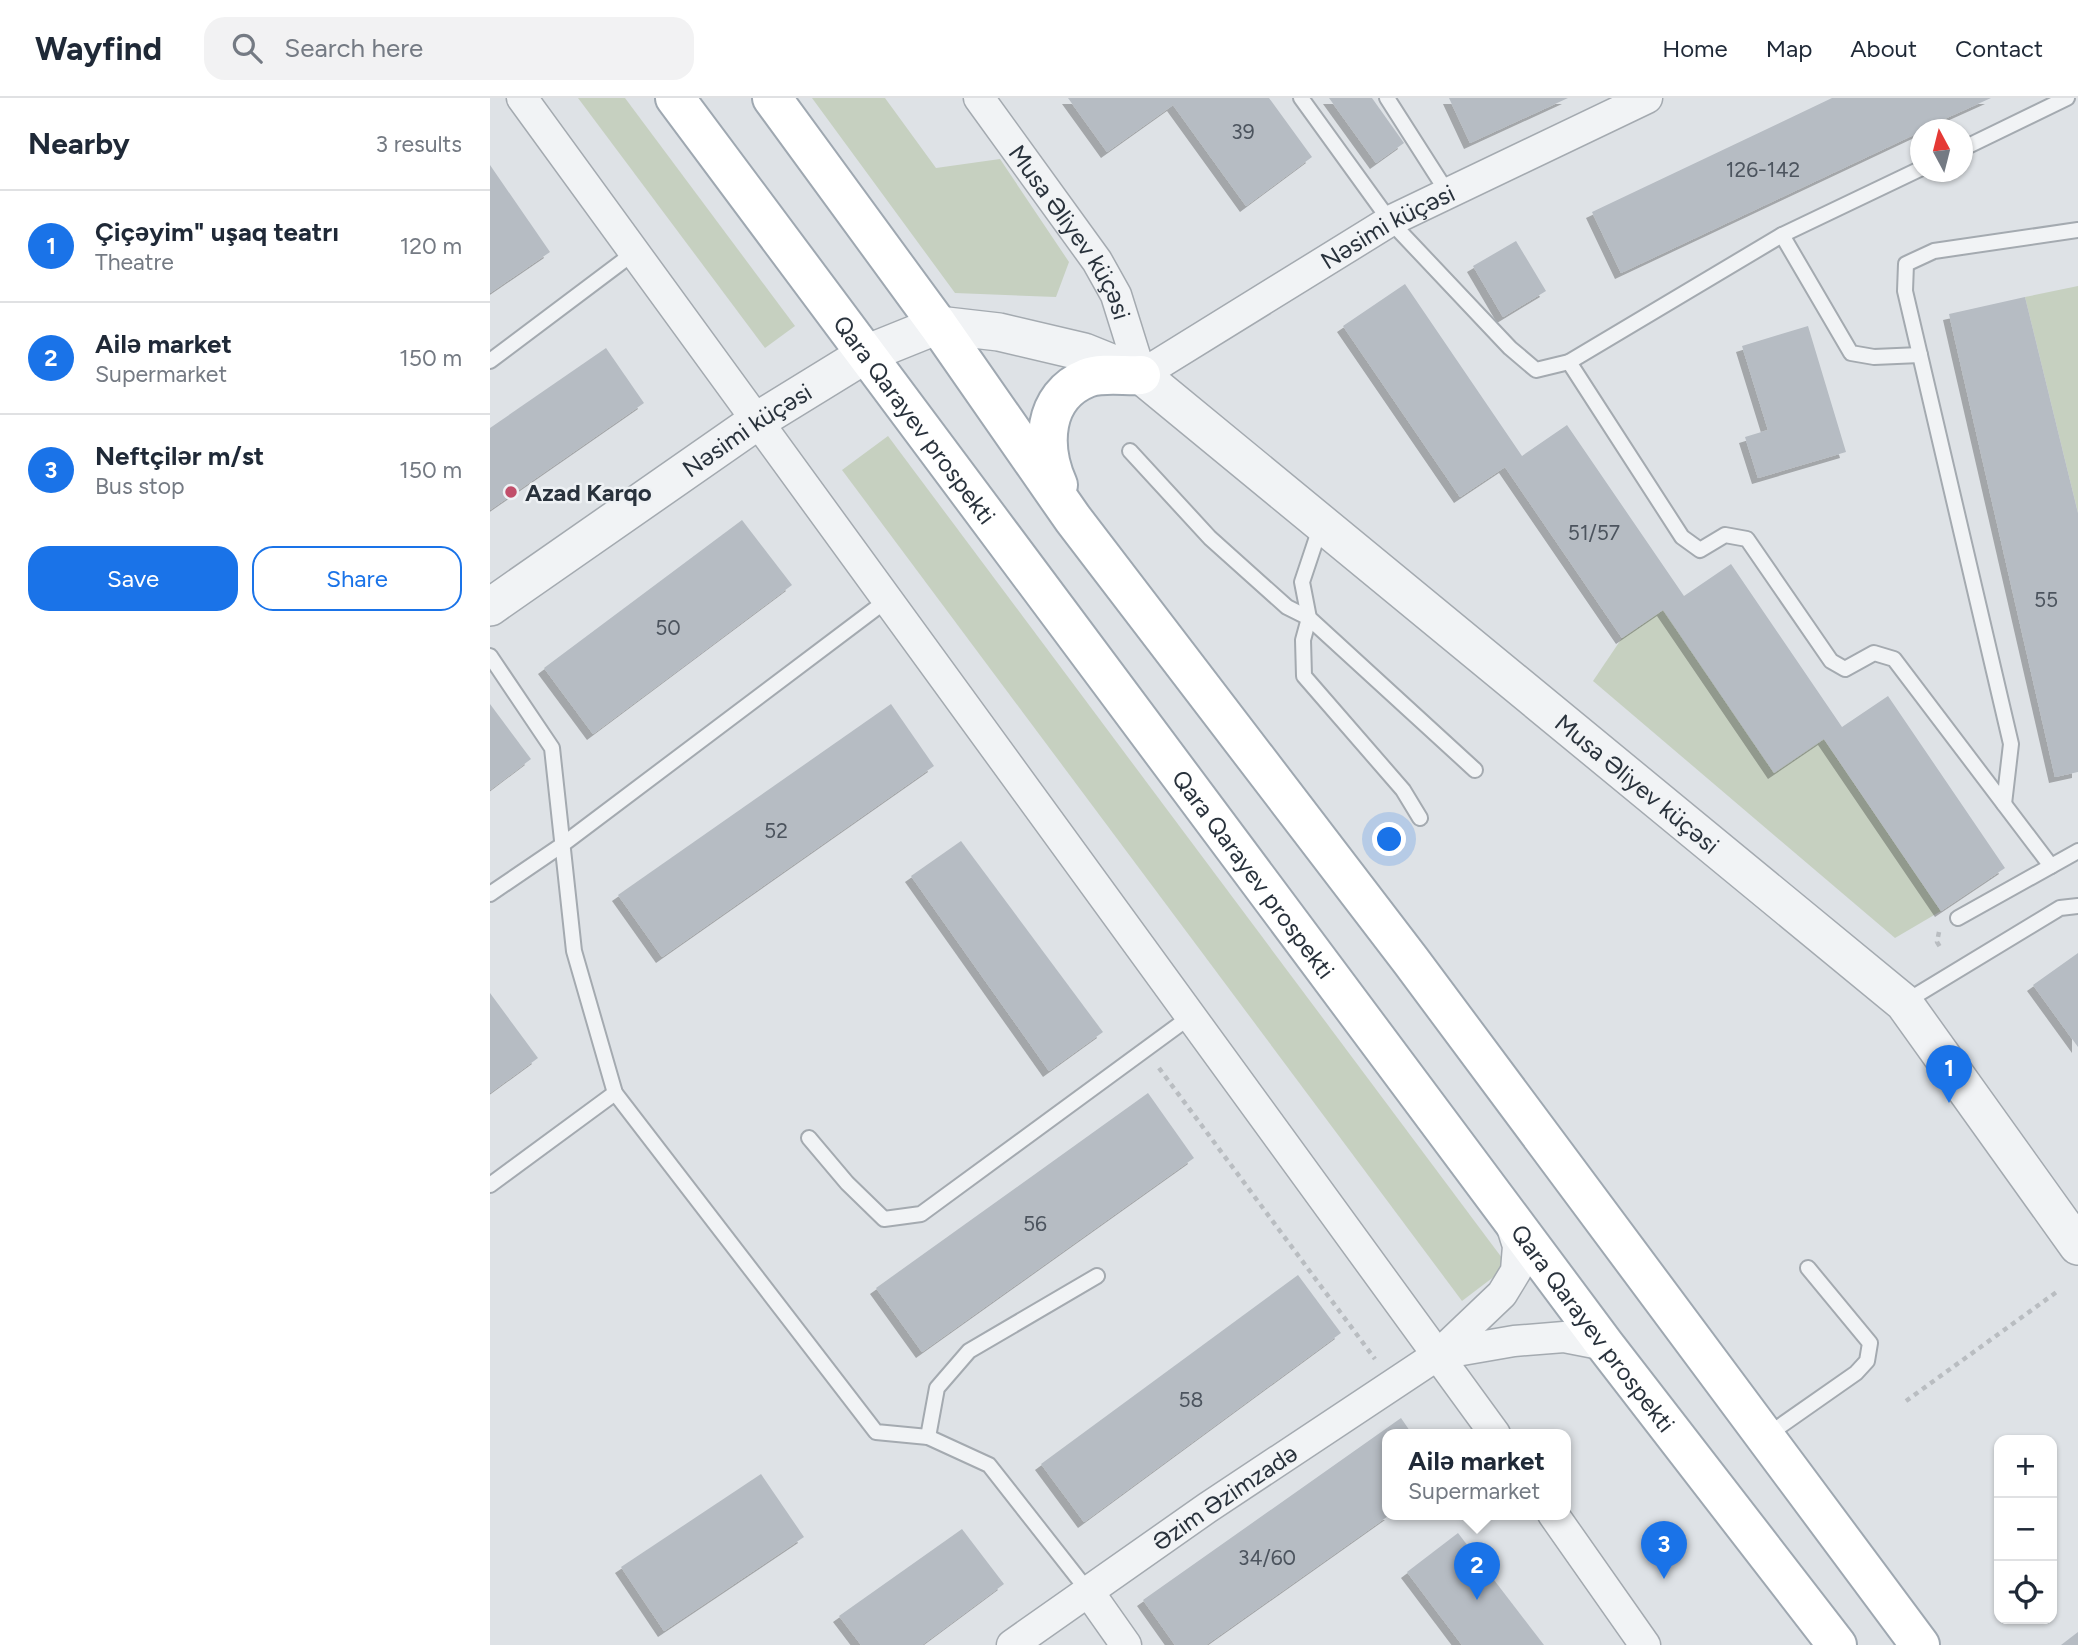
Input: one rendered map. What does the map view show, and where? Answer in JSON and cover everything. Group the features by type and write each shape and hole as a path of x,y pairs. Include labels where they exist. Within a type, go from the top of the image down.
{"main road":[{"name":"Qara Qarayev prospekti","path":"675,98 1508,1216 1838,1645"},
{"path":"772,98 938,325 1073,519 1411,961 1920,1645"},
{"path":"1073,519 1055,479 1048,446 1049,416 1065,392 1090,377 1141,375"}],"street":[{"path":"522,98 1492,1429"},
{"name":"Musa Əliyev küçəsi","path":"979,98 1097,261 1116,295 1141,375"},
{"name":"Nəsimi küçəsi","path":"1141,375 1391,221 1647,98"},
{"name":"Nəsimi küçəsi","path":"490,607 757,421 866,354 938,325"},
{"name":"Musa Əliyev küçəsi","path":"938,325 999,332 1084,352 1141,375 1904,1003 2078,1246"},
{"name":"Əzim Əzimzadə","path":"1012,1645 1207,1508 1439,1354 1502,1294 1516,1271 1518,1246 1508,1216"},
{"path":"1439,1354 1514,1341 1564,1337 1605,1345"},
{"path":"1557,1520 1645,1645"},
{"path":"1088,1591 1126,1645"}],"lane":[{"path":"1301,98 1391,221 1510,348 1536,370 1569,362 1782,235 1910,174"},
{"path":"1387,98 1449,195"},
{"path":"1973,144 2067,98"},
{"path":"2004,804 2011,744 1905,291 1906,264 1934,251 2078,230"},
{"path":"1782,235 1852,353 1874,357 1920,355"},
{"path":"492,354 635,252"},
{"path":"1569,362 1682,537 1700,550 1725,536 1747,539 1831,661 1845,668 1874,653 1894,659 2051,866"},
{"path":"1130,451 1210,538 1287,607 1309,618 1475,771"},
{"path":"1321,524 1302,582 1309,618 1303,640 1304,676 1403,790 1420,818"},
{"path":"490,894 562,845 887,600"},
{"path":"490,656 552,748 574,951 615,1093 876,1432 928,1437 989,1465 1088,1591"},
{"path":"1958,918 2078,851"},
{"path":"1904,1003 2060,908 2078,906"},
{"path":"810,1138 847,1183 884,1219 921,1214 1191,1016"},
{"path":"490,1185 615,1093"},
{"path":"1765,1437 1856,1373 1867,1361 1870,1343 1808,1268"},
{"path":"928,1437 937,1388 969,1351 1097,1276"}],"path":[{"path":"1145,1049 1394,1385"},
{"path":"1906,1401 2057,1291"}],"green space":[{"path":"578,98 625,98 795,326 765,348"},
{"path":"812,98 885,98 936,168 1000,159 1069,262 1056,297 955,293"},
{"path":"2078,286 2078,513 2025,297"},
{"path":"888,436 1508,1266 1462,1301 842,470"},
{"path":"1663,610 1824,739 1941,911 1895,938 1593,681 1622,638"}],"building":[{"path":"1068,98 1269,98 1312,157 1246,206 1173,105 1107,152"},
{"path":"1329,98 1372,98 1404,143 1376,163"},
{"path":"1449,98 1568,98 1470,143"},
{"path":"1832,98 1991,98 1944,119 1910,119 1910,137 1621,273 1592,212"},
{"path":"490,165 550,252 490,293"},
{"path":"1516,241 1546,291 1503,317 1473,266"},
{"path":"1405,284 1522,456 1567,425 1684,596 1731,564 1842,727 1888,696 2005,868 1941,911 1824,739 1774,773 1663,610 1622,638 1505,467 1460,497 1343,326"},
{"path":"2025,297 2078,513 2078,772 2055,777 1949,314"},
{"path":"1808,326 1846,452 1758,478 1745,437 1768,430 1742,346"},
{"path":"606,348 644,403 490,510 490,428"},
{"path":"742,520 792,585 593,734 544,668"},
{"path":"490,704 531,759 490,790"},
{"path":"891,704 934,766 662,957 618,895"},
{"path":"961,841 1103,1032 1049,1071 911,876"},
{"path":"2078,953 2078,1047 2033,985"},
{"path":"490,993 538,1058 490,1093"},
{"path":"1148,1093 1194,1158 922,1352 876,1288"},
{"path":"1298,1275 1341,1333 1084,1522 1041,1464"},
{"path":"1401,1418 1409,1429 1385,1429"},
{"path":"1382,1431 1383,1520 1206,1645 1175,1645 1143,1600"},
{"path":"761,1474 804,1537 664,1631 621,1567"},
{"path":"962,1529 1004,1584 922,1645 861,1645 839,1616"},
{"path":"1458,1533 1544,1645 1462,1645 1407,1572"},
{"path":"2078,1632 2078,1645 2061,1645"}],"place":[{"name":"Azad Karqo","path":"511,492"},
{"name":"Çiçəyim\" uşaq teatrı","path":"1949,1103"},
{"name":"Neftçilər m/st","path":"1664,1579"},
{"name":"Ailə market","path":"1477,1600"}]}
